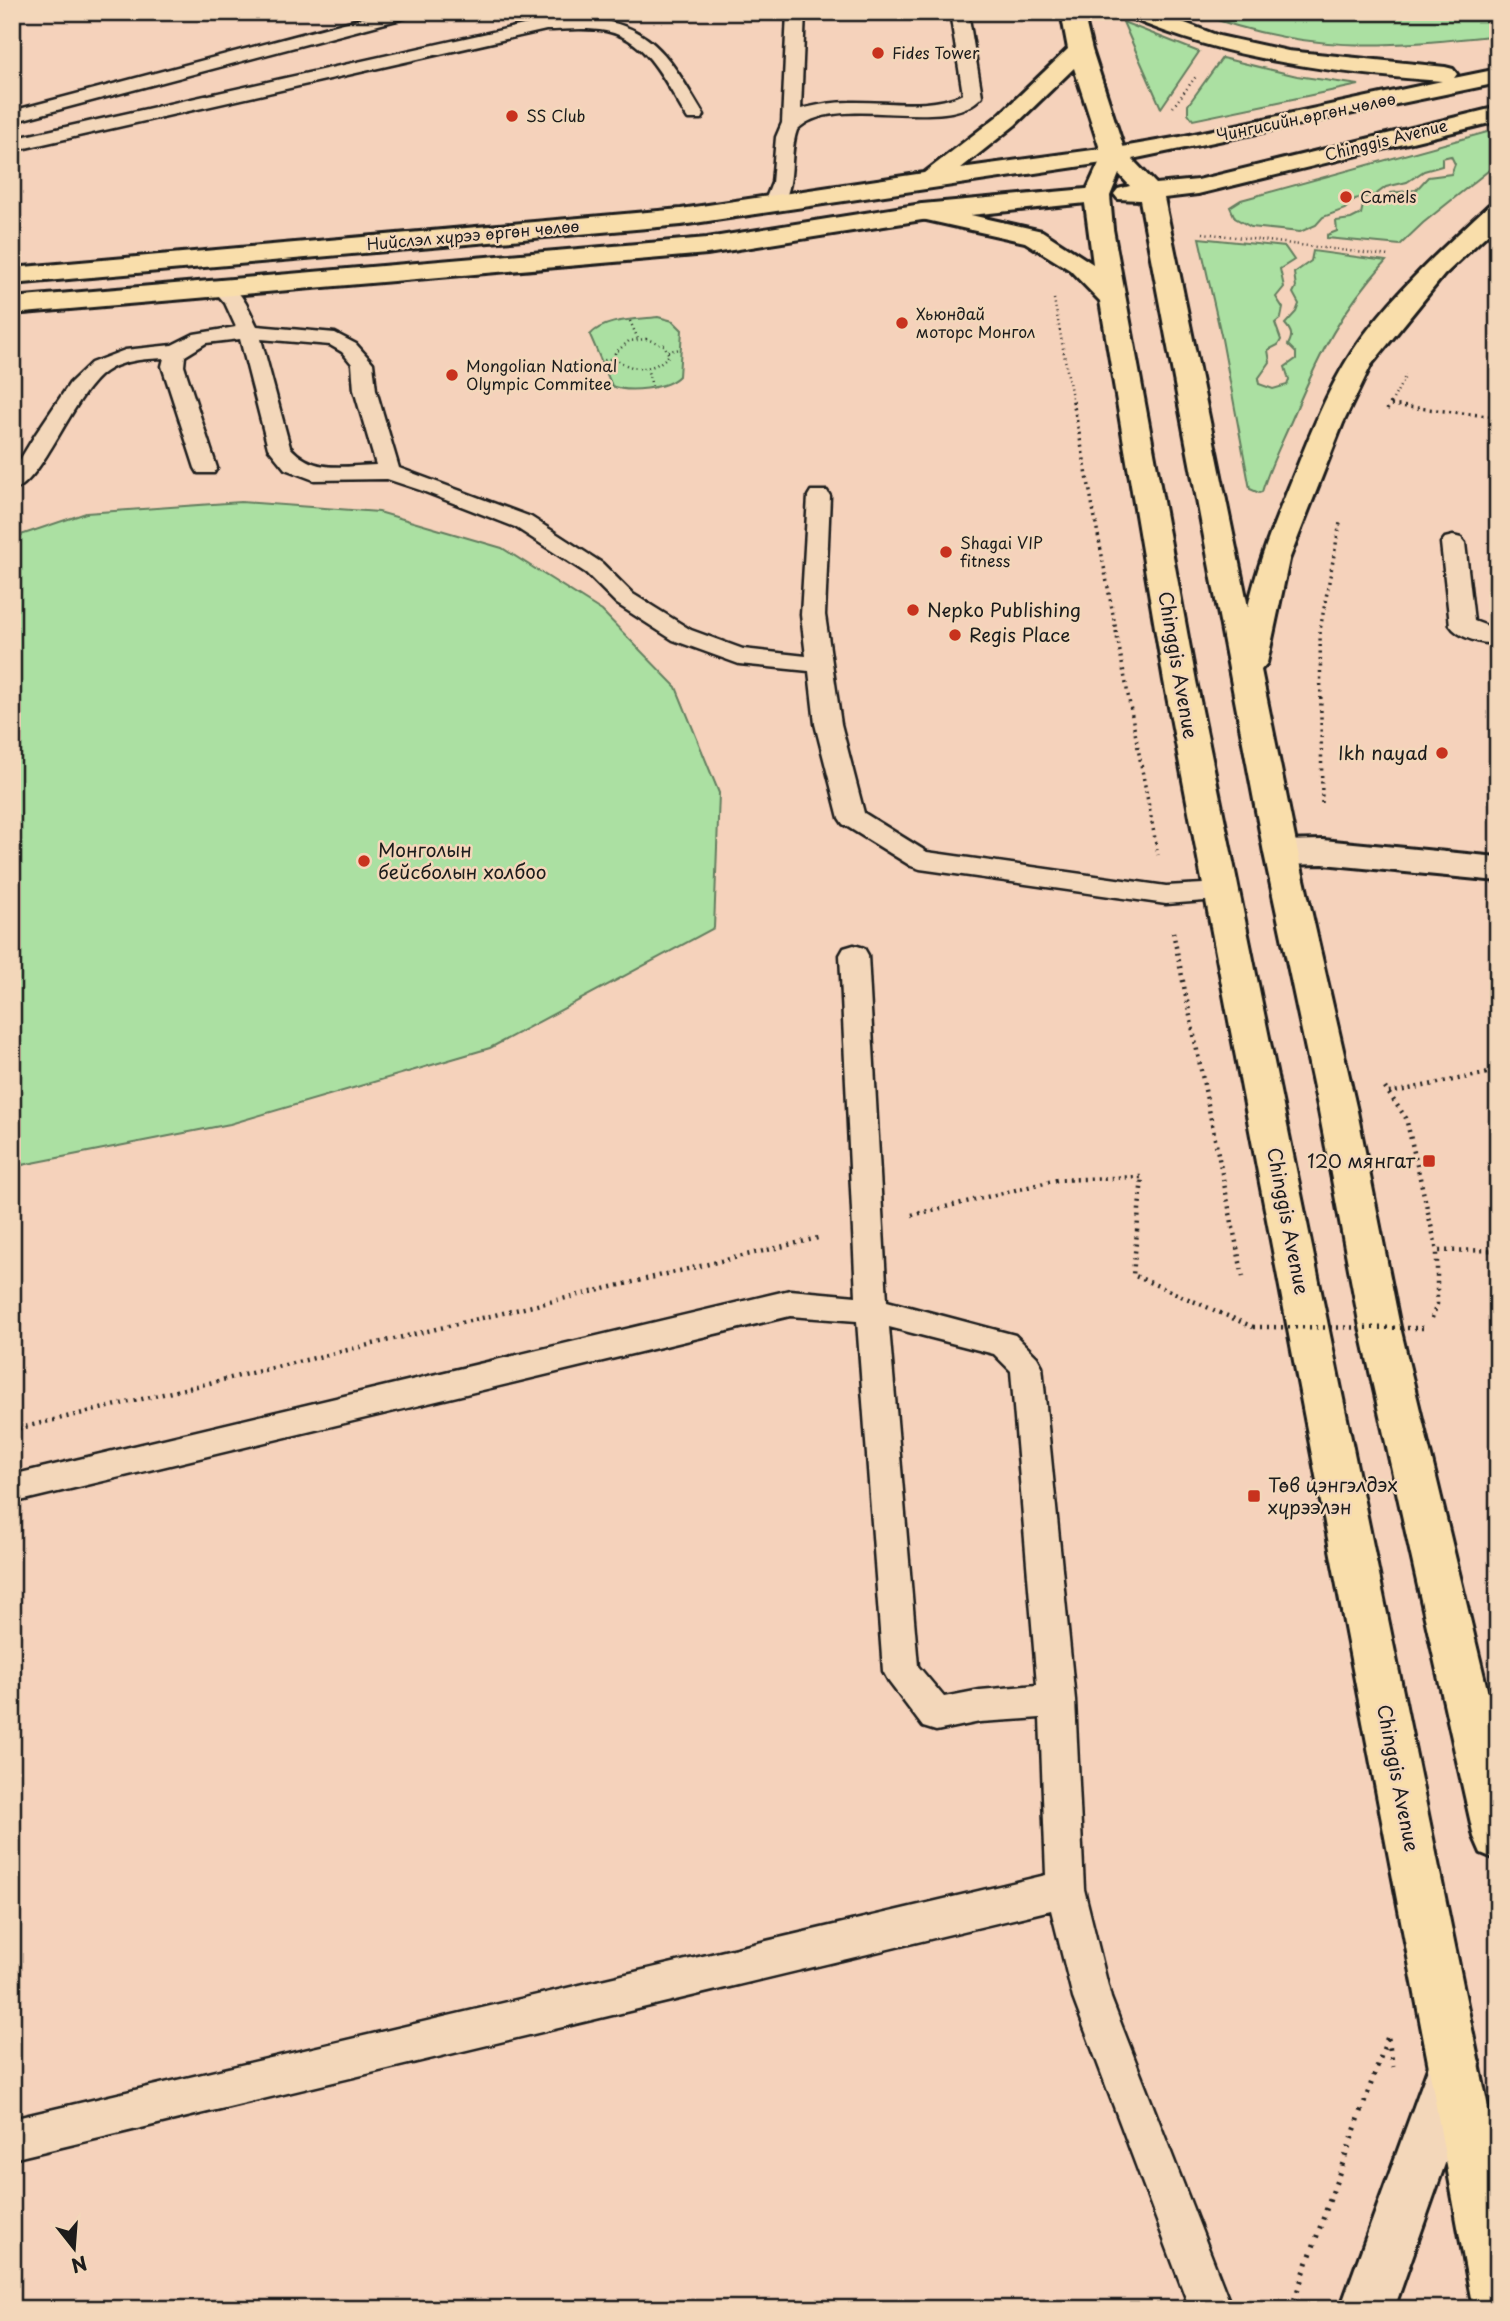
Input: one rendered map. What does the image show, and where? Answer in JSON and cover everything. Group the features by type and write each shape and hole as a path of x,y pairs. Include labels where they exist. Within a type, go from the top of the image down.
{"main road":[{"path":"1072,12 1080,50 1114,155 1152,193 1281,853 1338,1111 1380,1327 1498,1837"},
{"path":"1136,12 1199,39 1282,59 1493,77"},
{"path":"931,179 1007,120 1080,50"},
{"name":"Чингисийн өргөн чөлөө","path":"931,179 1180,144 1493,77"},
{"name":"Chinggis Avenue","path":"1498,114 1198,187 1097,196 1100,229 1180,681 1454,2062 1498,2298"},
{"path":"1097,196 1114,155"},
{"name":"Нийслэл хүрээ өргөн чөлөө","path":"12,276 681,217 931,179"},
{"name":"Нийслэл хүрээ өргөн чөлөө","path":"12,306 707,246 922,212 1097,196"},
{"path":"1248,679 1274,560 1329,424 1357,365 1374,339 1427,278 1458,245 1498,210"},
{"path":"922,212 1033,236 1079,264 1115,302"}],"street":[{"path":"1281,853 1323,852 1498,869"},
{"path":"1367,2309 1454,2062"}],"lane":[{"path":"12,117 406,12"},
{"path":"792,123 796,12"},
{"path":"774,203 782,182 787,131 792,123 805,115 824,110 928,109 964,103 973,96 959,12"},
{"path":"12,145 532,20 605,25 636,34 653,48 695,115"},
{"path":"222,288 234,301 249,332 279,449 293,464 314,473 389,472 523,523 594,568 625,599 682,635 739,656 820,665"},
{"path":"12,484 21,478 84,379 99,366 128,356 176,351 191,342 249,332 335,339 349,348 362,363 365,390 389,472"},
{"path":"176,351 172,357 173,366 206,468"},
{"path":"819,496 813,615 828,724 852,818 920,860 1166,895 1222,892"},
{"path":"1453,543 1462,625 1489,637 1498,637"},
{"path":"854,955 872,1310 901,1671 936,1716 980,1706 1057,1700"},
{"path":"12,1489 790,1303 872,1310 1004,1344 1026,1366 1034,1432 1061,1755 1065,1889 1092,1998 1210,2309"},
{"path":"12,2139 1065,1889"}],"path":[{"path":"1196,232 1400,258"},
{"path":"1053,292 1166,895 1245,1287"},
{"path":"629,321 638,339"},
{"path":"600,361 615,358 631,368 647,368 662,363 669,355 660,343 638,339 622,344 615,353 615,358"},
{"path":"668,351 681,349"},
{"path":"647,368 652,386"},
{"path":"1383,417 1407,374"},
{"path":"1390,405 1498,417"},
{"path":"1323,852 1320,630 1341,516"},
{"path":"1389,1093 1498,1071"},
{"path":"1250,1314 1253,1327 1428,1328 1437,1304 1437,1251 1498,1250"},
{"path":"1291,2309 1388,2035"}],"green space":[{"path":"1195,12 1498,12 1498,35 1418,43 1345,44 1273,35 1235,26"},
{"path":"1123,22 1199,52 1161,108"},
{"path":"1222,58 1297,76 1359,85 1193,120 1188,113 1188,105"},
{"path":"1498,129 1498,163 1423,223 1400,245 1327,238 1327,235 1337,231 1336,221 1351,219 1361,214 1363,205 1390,200 1391,193 1416,190 1428,177 1451,174 1455,164 1451,156 1442,158 1442,166 1424,171 1407,182 1386,187 1375,195 1355,199 1345,209 1323,217 1316,225 1300,232 1251,227 1235,218 1230,207 1241,200"},
{"path":"1199,238 1285,247 1294,260 1280,269 1284,287 1276,297 1283,308 1281,318 1275,323 1281,340 1278,345 1268,350 1270,362 1258,379 1259,384 1273,389 1287,385 1289,380 1285,367 1296,359 1296,353 1288,345 1291,334 1285,324 1296,312 1299,304 1293,293 1296,287 1294,273 1311,261 1313,251 1386,261 1356,297 1323,351 1262,492 1259,493 1250,489 1222,339"},
{"path":"658,317 673,321 682,330 679,376 666,384 647,389 612,386 590,335 604,325"},
{"name":"Монголын бейсболын холбоо","path":"241,502 379,512 502,548 602,611 676,687 719,793 714,928 490,1048 230,1124 12,1167 12,538 86,513"}],"place":[{"name":"Fides Tower","path":"878,53"},
{"name":"SS Club","path":"512,116"},
{"name":"Camels","path":"1346,197"},
{"name":"Хьюндай моторс Монгол","path":"902,323"},
{"name":"Mongolian National Olympic Commitee","path":"452,375"},
{"name":"Shagai VIP fitness","path":"946,552"},
{"name":"Nepko Publishing","path":"913,610"},
{"name":"Regis Place","path":"955,635"},
{"name":"Ikh nayad","path":"1442,753"},
{"name":"Монголын бейсболын холбоо","path":"364,861"},
{"name":"120 мянгат","path":"1429,1161"},
{"name":"Төв цэнгэлдэх хүрээлэн","path":"1254,1496"}]}
